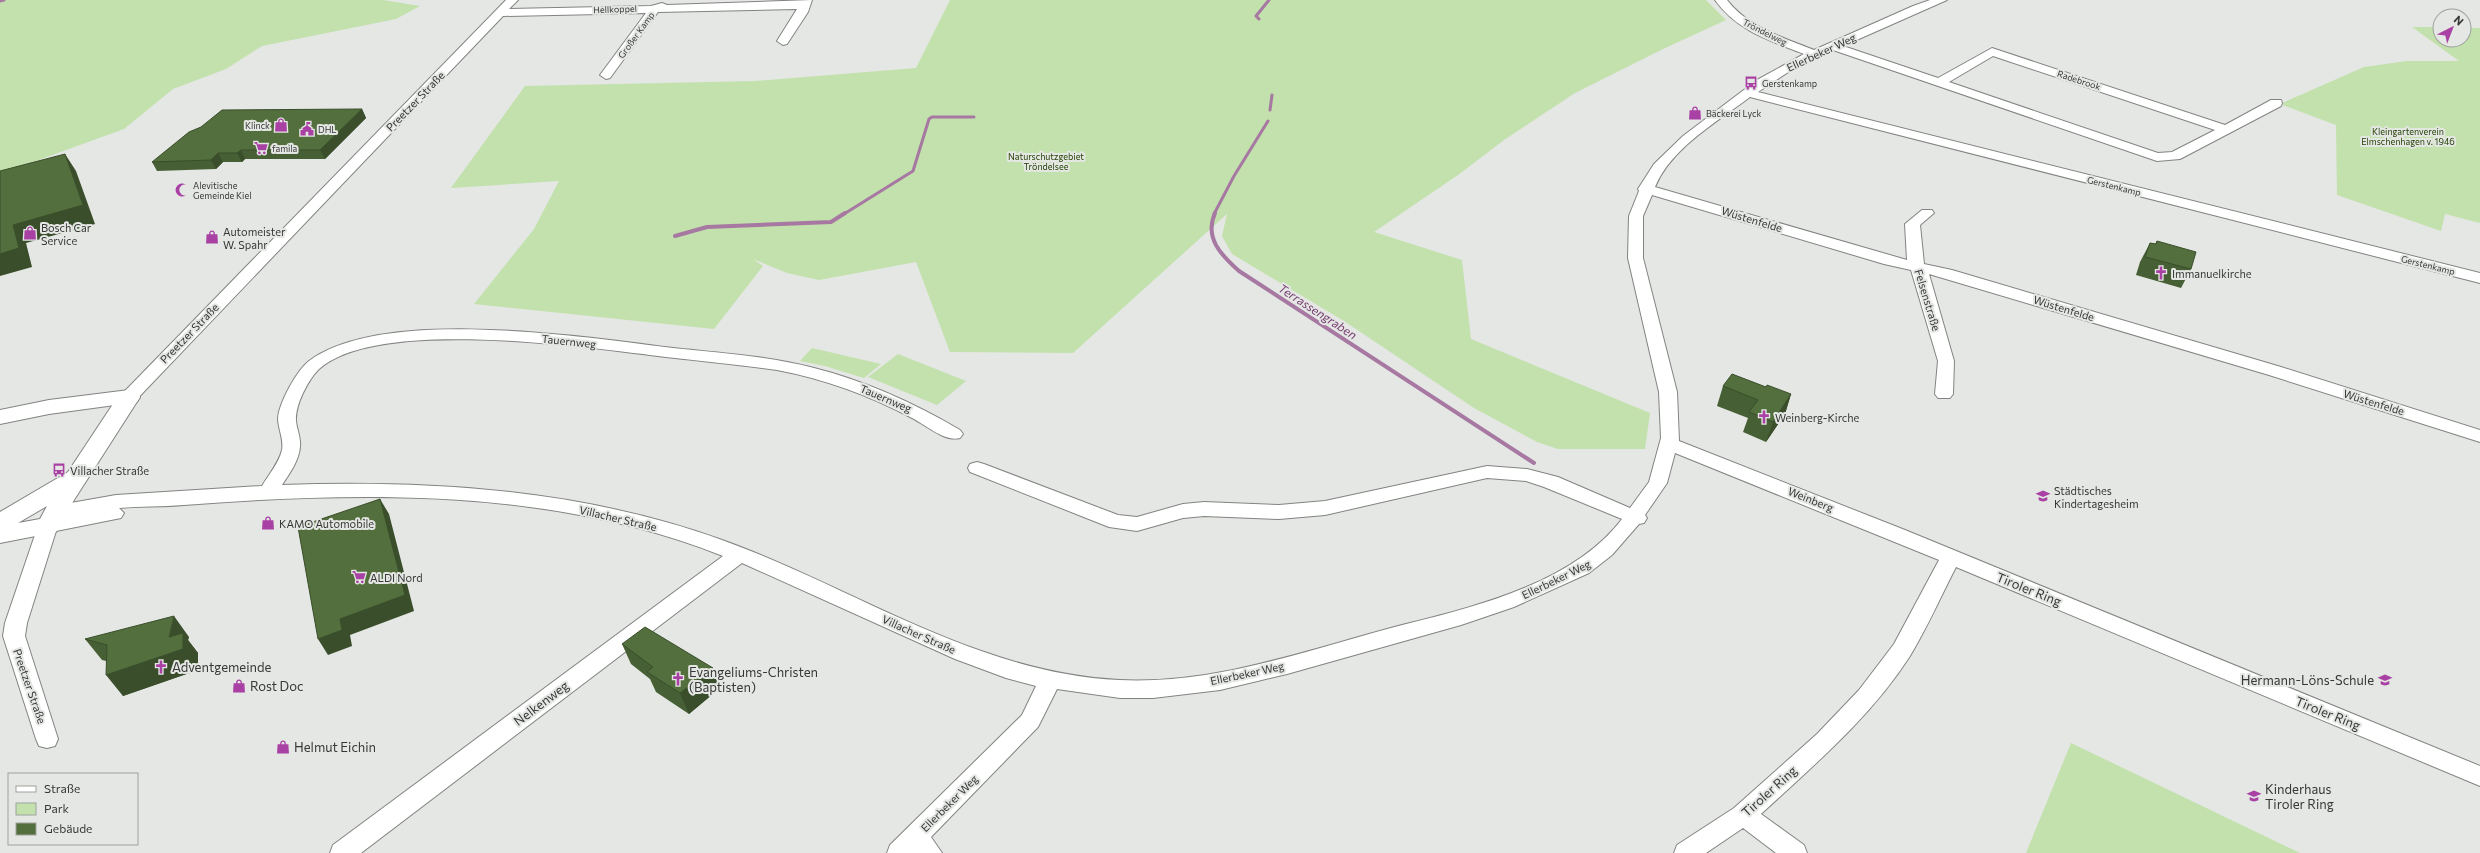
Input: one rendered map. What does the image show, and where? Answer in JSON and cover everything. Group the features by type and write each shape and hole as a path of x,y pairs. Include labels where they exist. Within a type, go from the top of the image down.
{"main road":[{"path":"0,426 10,416 49,407 129,397"},
{"name":"Preetzer Straße","path":"51,519 77,476 129,397"},
{"path":"0,523 24,510 77,476"},
{"path":"0,523 51,519"},
{"path":"0,535 51,519"}],"street":[{"name":"Preetzer Straße","path":"129,397 512,0"},
{"name":"Großer Kamp","path":"606,75 655,8 664,5 669,0"},
{"name":"Tröndelweg","path":"1721,0 1731,13 1753,28 1815,54"},
{"name":"Ellerbeker Weg","path":"915,848 1030,721 1050,680 1120,689 1159,688 1209,682 1295,663 1504,604 1590,564 1637,518 1660,477 1670,444 1672,420 1667,382 1636,268 1634,245 1634,227 1645,189 1654,173 1671,154 1748,93 1777,73 1832,46 1917,8 1941,0"},
{"name":"Hellkoppel","path":"500,13 804,3"},
{"path":"783,42 802,12 804,3"},
{"path":"1832,46 2156,157 2175,156 2224,129 2233,127 2276,103"},
{"name":"Radebrook","path":"1938,83 1992,52 2118,93 2144,99 2224,129"},
{"name":"Gerstenkamp","path":"1748,93 2480,278"},
{"name":"Wüstenfelde","path":"1645,189 1919,268 1954,275 2297,378 2480,436"},
{"name":"Felsenstraße","path":"1927,213 1912,224 1915,261 1919,268 1946,361 1944,394"},
{"name":"Tauernweg","path":"268,492 290,452 292,438 287,418 288,409 314,365 331,354 356,344 384,339 453,334 544,338 783,366 861,387 913,409 954,434"},
{"name":"Weinberg","path":"1670,444 1774,484 1951,557"},
{"path":"977,468 1116,522 1137,524 1190,510 1279,512 1325,508 1487,472 1527,475 1551,482 1637,518"},
{"name":"Villacher Straße","path":"51,519 132,510 157,500 268,492 401,490 520,499 592,511 663,529 740,554 943,646 1010,671 1050,680"},
{"name":"Preetzer Straße","path":"48,740 14,636 51,519"},
{"name":"Nelkenweg","path":"342,853 740,554"},
{"name":"Tiroler Ring","path":"1686,853 1743,815 1825,741 1867,696 1902,650 1951,557 2480,776"},
{"path":"1743,815 1795,853"}],"green space":[{"path":"0,0 383,0 420,6 396,19 262,46 226,69 173,89 124,129 0,174"},
{"name":"Naturschutzgebiet Tröndelsee","path":"950,0 1706,0 1726,20 1663,49 1575,93 1504,140 1458,175 1374,232 1462,260 1471,339 1650,413 1645,449 1558,449 1537,442 1474,408 1344,321 1232,254 1222,236 1227,214 1073,353 950,352 916,262 819,280 787,273 753,259 763,266 714,329 474,304 534,229 559,181 451,188 525,86 755,81 916,68"},
{"name":"Kleingartenverein Elmschenhagen v. 1946","path":"2412,27 2432,27 2432,41"},
{"name":"Kleingartenverein Elmschenhagen v. 1946","path":"2472,28 2480,28 2480,223 2445,214 2441,231 2337,195 2336,125 2280,104 2364,67 2407,61 2459,61 2441,48 2472,48"},
{"path":"812,348 881,364 864,378 825,366 800,361"},
{"path":"898,354 966,381 937,405 868,377"},
{"path":"2071,743 2300,853 2026,853"}],"building":[{"name":"famila","path":"362,109 320,150 241,150 237,153 218,153 211,160 152,162 189,132 201,127 222,110"},
{"path":"65,154 83,205 13,225 19,248 0,254 0,171"},
{"path":"2157,241 2196,252 2191,269 2145,257 2150,243 2156,244"},
{"path":"1732,374 1766,387 1767,385 1791,394 1773,422 1749,412 1758,400 1723,386"},
{"name":"ALDI Nord","path":"380,499 405,595 340,619 342,630 318,639 298,527"},
{"path":"174,616 169,637 183,633 183,649 106,675 107,645 85,639"},
{"path":"645,627 713,668 680,693 647,672 653,667 622,644"}],"waterway":[{"path":"0,1 4,0"},
{"name":"Terrassengraben","path":"1259,19 1256,16 1269,0"},
{"name":"Terrassengraben","path":"1270,110 1272,95"},
{"path":"844,214 913,171 929,119 932,117 974,117"},
{"name":"Terrassengraben","path":"1214,214 1234,176 1268,121"},
{"path":"675,236 707,227 831,222 845,213"},
{"name":"Terrassengraben","path":"1215,213 1212,222 1213,238 1226,259 1239,271 1534,463"}],"place":[{"name":"Gerstenkamp","path":"1751,83"},
{"name":"Bäckerei Lyck","path":"1695,113"},
{"name":"Klinck","path":"281,125"},
{"name":"DHL","path":"307,129"},
{"name":"famila","path":"261,148"},
{"name":"Alevitische Gemeinde Kiel","path":"182,190"},
{"name":"Bosch Car Service","path":"30,233"},
{"name":"Automeister W. Spahr","path":"212,237"},
{"name":"Immanuelkirche","path":"2161,273"},
{"name":"Weinberg-Kirche","path":"1764,417"},
{"name":"Villacher Straße","path":"59,470"},
{"name":"Städtisches Kindertagesheim","path":"2043,496"},
{"name":"KAMO Automobile","path":"268,523"},
{"name":"ALDI Nord","path":"359,577"},
{"name":"Adventgemeinde","path":"161,667"},
{"name":"Evangeliums-Christen (Baptisten)","path":"678,679"},
{"name":"Hermann-Löns-Schule","path":"2385,680"},
{"name":"Rost Doc","path":"239,686"},
{"name":"Helmut Eichin","path":"283,747"},
{"name":"Kinderhaus Tiroler Ring","path":"2254,796"}]}
